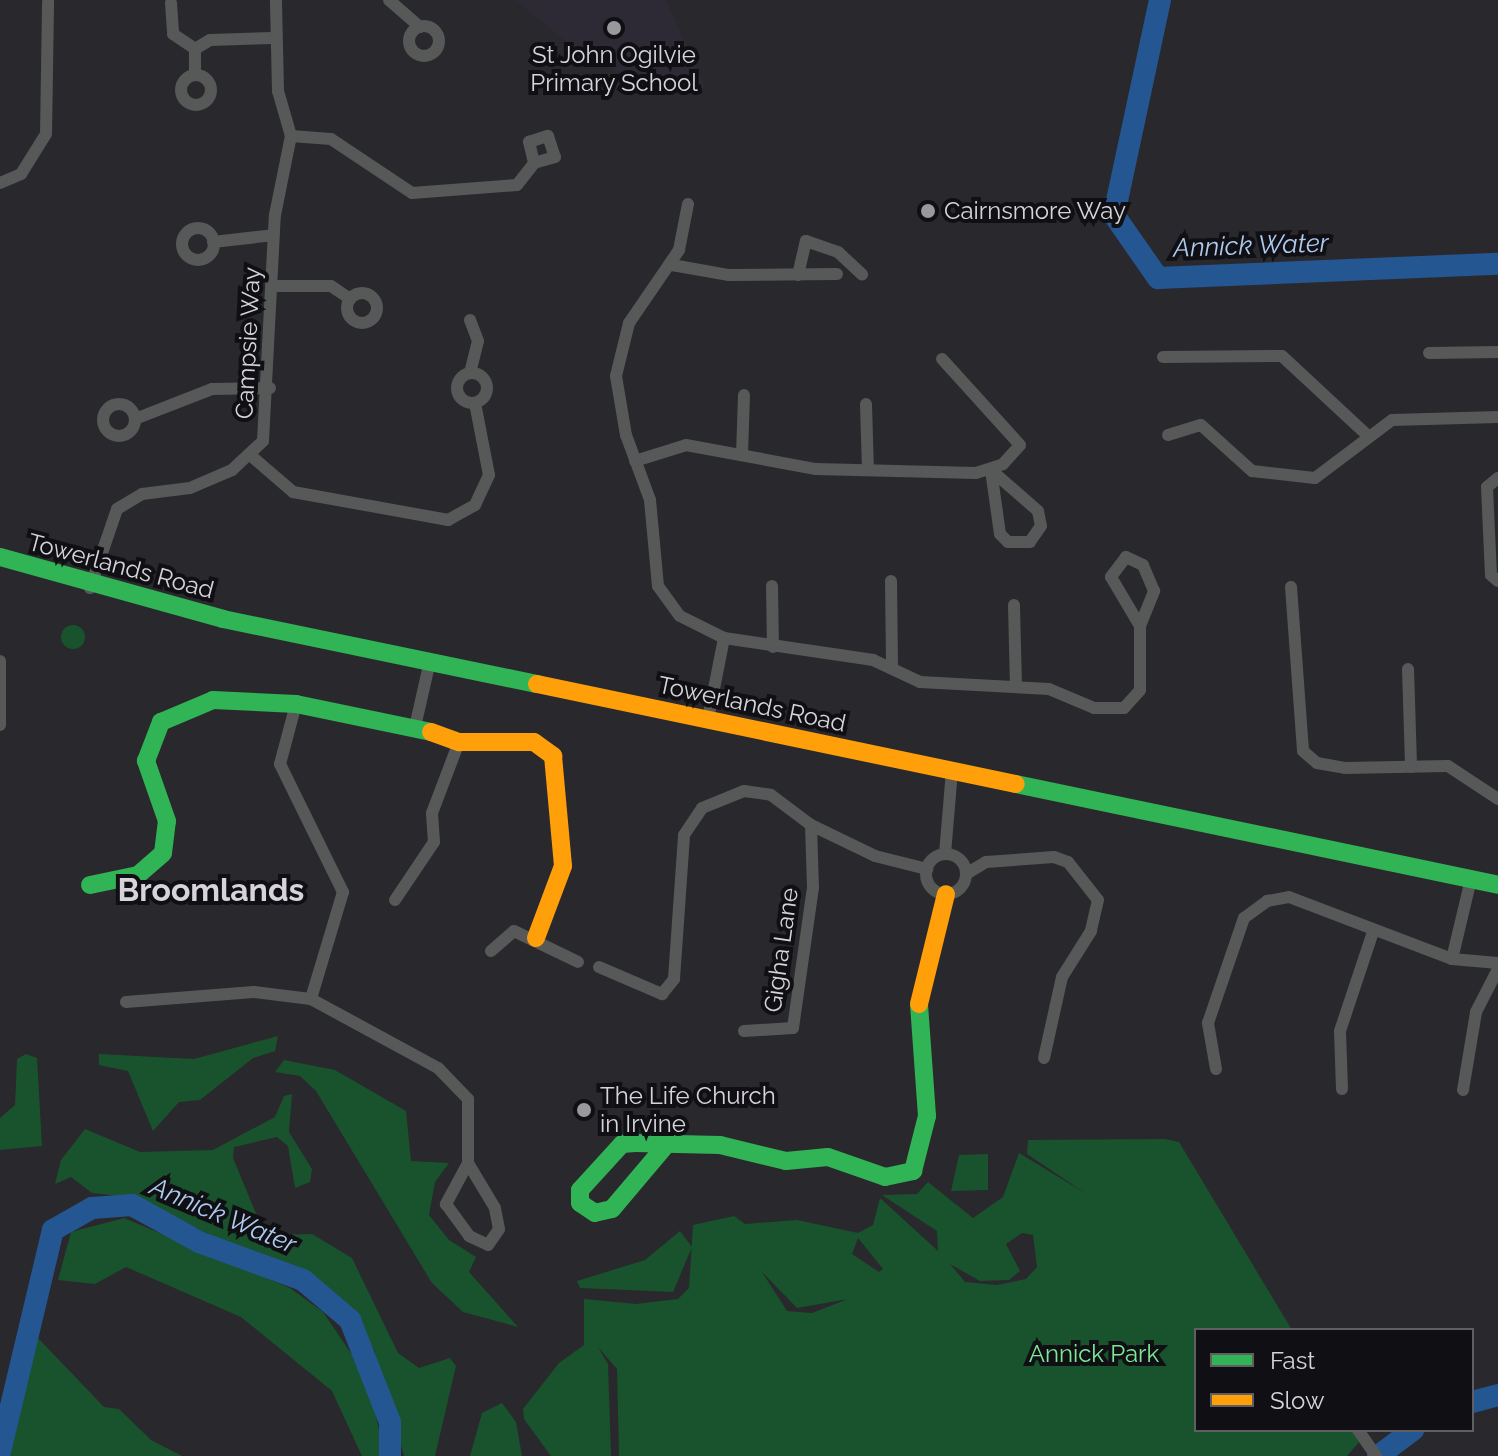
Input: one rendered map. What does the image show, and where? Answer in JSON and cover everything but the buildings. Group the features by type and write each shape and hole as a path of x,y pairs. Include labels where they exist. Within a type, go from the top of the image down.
{"street":[{"name":"Campsie Way","path":"90,588 117,509 142,494 199,484 250,455 269,423 276,286 274,235 291,136 273,38 276,0"},
{"path":"389,0 420,27"},
{"path":"0,183 21,174 46,134 47,1"},
{"path":"171,3 173,34 195,49"},
{"path":"195,49 210,40 273,38"},
{"path":"195,49 195,75"},
{"path":"291,136 331,139 412,193 517,185 534,163"},
{"path":"688,204 672,265 622,341 619,407 650,500 658,586 680,616 724,638 892,666 920,682 1049,689 1094,708 1124,708 1140,690 1140,626 1154,591 1143,565 1126,557 1111,577 1140,626"},
{"path":"213,242 274,235"},
{"path":"798,275 806,241 838,252 862,274"},
{"path":"672,265 729,275 837,274"},
{"path":"276,286 331,286 350,299"},
{"path":"250,455 293,492 448,520 475,505 489,475 475,403 457,390 470,373 478,341 470,320"},
{"path":"1429,353 1498,352"},
{"path":"1163,357 1282,356 1368,436"},
{"path":"635,461 686,445 868,470 991,470 1020,445 942,359"},
{"path":"470,373 488,386 475,403"},
{"path":"135,419 212,389 270,388"},
{"path":"742,455 744,395"},
{"path":"866,404 868,470"},
{"path":"1168,435 1201,425 1269,478 1315,478 1392,420 1498,417"},
{"path":"991,470 1038,511 1041,526 1030,542 1008,542 1000,534 991,470"},
{"path":"1498,478 1487,487 1491,575 1498,581"},
{"name":"Towerlands Road","path":"0,557 90,588 1498,885"},
{"path":"891,581 892,666"},
{"path":"772,586 773,647"},
{"path":"1291,587 1303,751 1317,763 1345,768 1448,766 1498,799"},
{"path":"1014,605 1016,686"},
{"path":"708,719 724,638"},
{"path":"0,661 0,725"},
{"path":"415,727 430,661"},
{"path":"1408,669 1411,767"},
{"path":"90,885 138,875 163,853 167,821 146,761 161,722 213,700 296,704 415,727 459,742 534,742 553,756 563,866 536,938"},
{"path":"296,704 280,764 343,892 311,999"},
{"path":"395,900 434,842 432,813 459,742"},
{"path":"927,869 945,854 952,771"},
{"path":"599,967 646,993 662,994 674,979 684,835 693,816 744,791 771,795 811,825 927,869"},
{"name":"Gigha Lane","path":"744,1031 793,1028 813,888 811,825"},
{"path":"945,854 959,859 966,874"},
{"path":"946,894 960,888 966,874 986,862 1054,857 1098,900 1091,931 1062,977 1044,1058"},
{"path":"927,869 931,886 946,894"},
{"path":"1452,959 1471,879"},
{"path":"667,1144 612,1209 595,1213 580,1203 580,1190 615,1147 667,1144 729,1146 773,1160 828,1157 905,1177 922,1147 927,1116 918,1007 946,894"},
{"path":"1216,1069 1208,1023 1244,918 1267,901 1289,897 1373,932 1452,959 1498,966 1476,1012 1463,1090"},
{"path":"491,951 514,931 536,938 578,962"},
{"path":"1342,1089 1342,1023 1373,932"},
{"path":"126,1002 254,992 311,999 405,1047 468,1099 468,1163 446,1204 469,1236 488,1245 497,1240 495,1208 468,1163"},
{"path":"1360,1433 1376,1456"}],"shaded area":[{"name":"St John Ogilvie Primary School","path":"516,0 666,0 706,88 663,83 658,92 574,49"}],"green space":[{"path":"73,625 82,628 85,637 82,646 73,649 64,646 61,637 64,628"},
{"path":"278,1036 275,1051 253,1058 200,1100 179,1102 153,1131 128,1071 99,1065 99,1054 194,1059"},
{"path":"26,1054 37,1058 42,1146 0,1150 0,1118 15,1105 17,1059"},
{"path":"284,1060 335,1070 406,1111 411,1161 449,1163 435,1182 429,1215 449,1240 476,1257 469,1272 518,1327 463,1312 432,1283 316,1091 300,1076 275,1072"},
{"path":"292,1094 289,1132 312,1169 310,1182 295,1188 288,1146 277,1137 234,1147 233,1158 257,1216 277,1235 312,1234 352,1258 398,1353 419,1368 450,1358 456,1366 435,1456 404,1456 374,1350 336,1294 130,1197 92,1193 71,1177 55,1184 61,1160 85,1129 140,1152 213,1150 275,1117 284,1096"},
{"name":"Annick Park","path":"1165,1139 1179,1142 1291,1328 1194,1328 1194,1432 1353,1432 1359,1442 1347,1456 619,1456 617,1369 598,1347 608,1364 611,1456 551,1456 524,1419 523,1409 559,1363 584,1345 584,1299 636,1304 678,1299 689,1288 693,1225 734,1216 745,1224 797,1220 858,1233 873,1225 880,1198 938,1251 937,1231 882,1195 917,1194 928,1182 973,1218 1003,1197 1019,1153 1085,1193 1027,1154 1028,1140","holes":["1022,1233 1033,1235 1037,1267 1026,1279 997,1285 965,1282 950,1264 980,1281 1009,1280 1020,1271 1006,1244","858,1238 883,1269 879,1272 852,1254","762,1272 797,1308 848,1299 812,1313 787,1311"]},
{"path":"988,1154 988,1190 951,1191 959,1155"},
{"path":"124,1218 290,1288 323,1312 367,1377 385,1456 362,1456 332,1391 241,1317 126,1267 95,1284 58,1280 71,1232"},
{"path":"680,1231 692,1247 673,1292 580,1288 577,1281 645,1260"},
{"path":"37,1337 104,1407 119,1409 151,1440 182,1456 10,1456"},
{"path":"502,1403 516,1422 522,1456 470,1456 482,1413"}],"waterway":[{"name":"Annick Water","path":"1160,0 1114,215 1158,278 1498,264"},
{"name":"Annick Water","path":"0,1452 53,1230 92,1208 132,1205 199,1242 303,1280 350,1320 390,1422 390,1456"},
{"name":"Annick Water","path":"1474,1401 1498,1395"},
{"name":"Annick Water","path":"1378,1456 1410,1432"}],"traffic: fast":[{"path":"0,557 223,619 537,684"},
{"path":"90,885 138,875 163,853 167,821 146,761 161,722 213,700 296,704 431,732"},
{"path":"1016,784 1498,885"},
{"path":"667,1144 612,1209 595,1213 580,1203 580,1190 622,1144 635,1143 720,1145 786,1161 828,1157 885,1177 913,1171 927,1116 919,1004"}],"traffic: slow":[{"path":"537,684 1016,784"},
{"path":"431,732 459,742 534,742 553,756 563,866 536,938"},
{"path":"919,1004 946,894"}],"place":[{"name":"St John Ogilvie Primary School","path":"614,28"},
{"name":"Cairnsmore Way","path":"928,211"},
{"name":"The Life Church in Irvine","path":"584,1110"}],"district":[{"name":"Broomlands","path":"211,890"}]}
